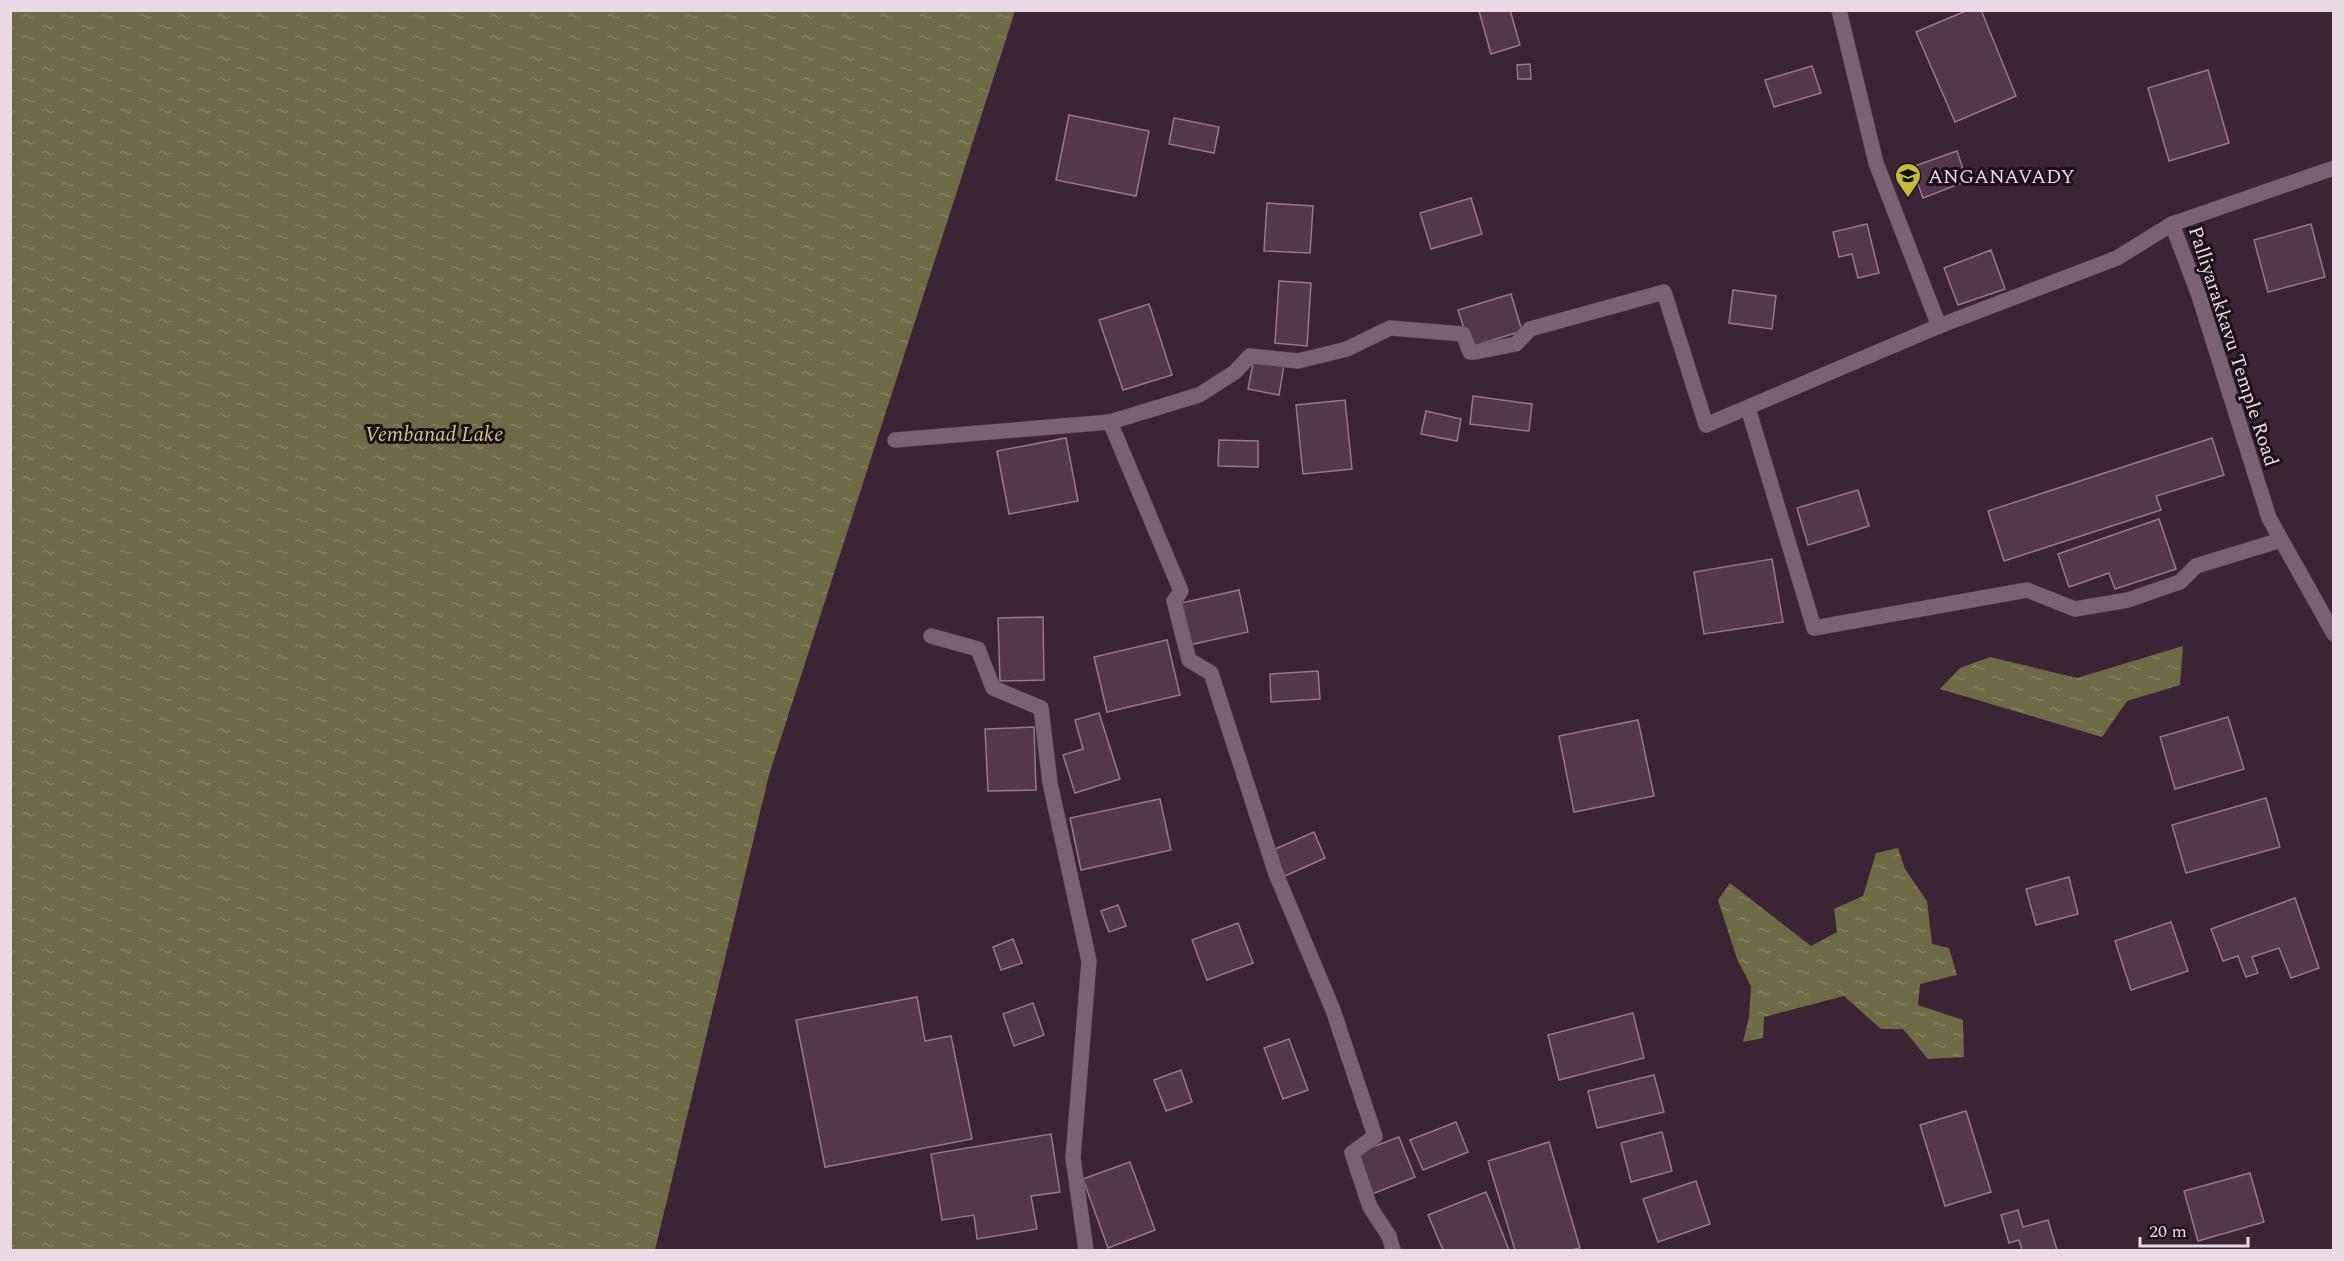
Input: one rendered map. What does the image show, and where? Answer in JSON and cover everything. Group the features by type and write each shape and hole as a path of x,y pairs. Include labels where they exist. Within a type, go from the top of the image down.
{"street":[{"path":"1839,10 1876,163 1939,326"},
{"name":"Palliyarakkavu Temple Road","path":"2334,168 2172,224 2199,296 2269,518 2334,634"},
{"path":"896,440 1110,422 1199,395 1235,372 1250,356 1298,361 1347,348 1390,328 1463,334 1470,352 1475,352 1516,344 1530,329 1664,292 1706,425 1939,326 2116,258 2172,224"},
{"path":"1748,408 1814,628 2027,590 2075,609 2128,600 2180,582 2196,566 2281,540"},
{"path":"1110,422 1181,591 1174,602 1189,660 1211,673 1276,874 1333,1010 1375,1136 1352,1153 1370,1207 1389,1236 1393,1251"},
{"path":"931,636 978,650 993,688 1041,708 1050,783 1089,961 1073,1158 1086,1251"}],"water":[{"name":"Vembanad Lake","path":"10,11 1015,11 769,775 655,1250 11,1250"},
{"path":"2183,646 2180,685 2127,701 2102,737 1940,689 1960,668 1990,657 2077,678"},
{"path":"1898,848 1905,869 1927,901 1932,944 1949,948 1957,975 1920,984 1918,1005 1963,1020 1964,1057 1928,1059 1903,1029 1881,1029 1844,996 1764,1017 1763,1038 1743,1042 1749,1017 1751,986 1737,959 1718,900 1730,883 1811,946 1837,932 1834,909 1863,896 1876,853"}],"building":[{"path":"1510,10 1520,45 1491,54 1479,11"},
{"path":"1968,10 1981,10 2016,96 1955,122 1916,32"},
{"path":"1530,64 1531,79 1518,79 1517,65"},
{"path":"1812,66 1821,93 1774,107 1765,80"},
{"path":"2208,70 2229,143 2169,161 2148,88"},
{"path":"1069,115 1149,131 1136,196 1056,180"},
{"path":"1174,118 1219,127 1214,153 1169,144"},
{"path":"1957,151 1967,181 1923,198 1912,167"},
{"path":"1471,198 1482,234 1431,249 1420,213"},
{"path":"1267,203 1313,206 1310,253 1264,251"},
{"path":"1867,224 1879,273 1858,278 1852,254 1839,257 1833,232"},
{"path":"2311,224 2325,277 2268,292 2254,240"},
{"path":"1991,250 2005,289 1958,305 1944,268"},
{"path":"1279,281 1311,283 1307,346 1275,343"},
{"path":"1733,290 1776,296 1772,329 1729,323"},
{"path":"1511,294 1522,331 1470,347 1458,310"},
{"path":"1149,304 1172,375 1123,390 1099,320"},
{"path":"1254,359 1284,365 1279,395 1248,389"},
{"path":"1473,396 1532,404 1529,431 1470,424"},
{"path":"1345,400 1352,469 1303,474 1296,405"},
{"path":"1426,411 1461,419 1457,441 1421,434"},
{"path":"1066,438 1078,501 1009,514 997,451"},
{"path":"2212,438 2224,475 2156,496 2161,510 2004,561 1988,511"},
{"path":"1219,440 1258,441 1258,467 1218,466"},
{"path":"1858,490 1869,526 1808,545 1797,508"},
{"path":"2159,519 2176,569 2115,589 2109,573 2069,587 2058,554"},
{"path":"1772,559 1783,622 1704,634 1694,572"},
{"path":"1239,590 1248,632 1189,645 1181,603"},
{"path":"1043,617 1044,680 1000,681 998,618"},
{"path":"1167,640 1180,695 1107,712 1094,657"},
{"path":"1318,671 1320,699 1271,702 1270,674"},
{"path":"1099,713 1120,779 1075,793 1063,755 1083,749 1075,720"},
{"path":"2228,717 2244,769 2175,789 2160,737"},
{"path":"1638,720 1654,796 1574,812 1559,736"},
{"path":"1034,727 1036,790 988,791 985,729"},
{"path":"2266,798 2280,847 2186,873 2172,825"},
{"path":"1160,799 1171,850 1081,870 1070,818"},
{"path":"1314,832 1325,858 1285,876 1273,850"},
{"path":"2069,877 2078,914 2036,925 2026,889"},
{"path":"2295,898 2319,968 2291,978 2279,948 2252,957 2258,973 2246,977 2238,956 2223,961 2211,929"},
{"path":"1118,905 1126,926 1109,932 1101,911"},
{"path":"2171,922 2188,971 2131,990 2115,941"},
{"path":"1238,923 1253,963 1207,980 1192,940"},
{"path":"1013,939 1022,963 1001,970 993,947"},
{"path":"917,997 925,1041 951,1036 972,1139 825,1167 796,1020"},
{"path":"1033,1003 1044,1035 1014,1046 1003,1014"},
{"path":"1633,1013 1644,1058 1559,1080 1548,1035"},
{"path":"1289,1039 1308,1090 1283,1099 1264,1048"},
{"path":"1181,1070 1192,1102 1166,1111 1154,1080"},
{"path":"1654,1075 1664,1112 1597,1128 1588,1091"},
{"path":"1966,1111 1991,1192 1945,1206 1920,1125"},
{"path":"1456,1122 1468,1152 1423,1170 1410,1140"},
{"path":"1662,1132 1672,1171 1631,1182 1621,1143"},
{"path":"1051,1134 1060,1192 1031,1196 1037,1229 977,1239 974,1215 942,1220 931,1154"},
{"path":"1399,1137 1415,1177 1372,1194 1356,1153"},
{"path":"1549,1142 1580,1248 1515,1250 1488,1161"},
{"path":"1130,1162 1155,1230 1108,1248 1083,1179"},
{"path":"2250,1173 2264,1222 2198,1241 2184,1191"},
{"path":"1696,1181 1710,1224 1658,1242 1643,1199"},
{"path":"1486,1192 1509,1250 1443,1250 1428,1215"},
{"path":"2018,1210 2023,1227 2048,1220 2057,1250 2022,1250 2019,1240 2009,1243 2001,1215"}],"place":[{"name":"ANGANAVADY","path":"1908,199"}]}
